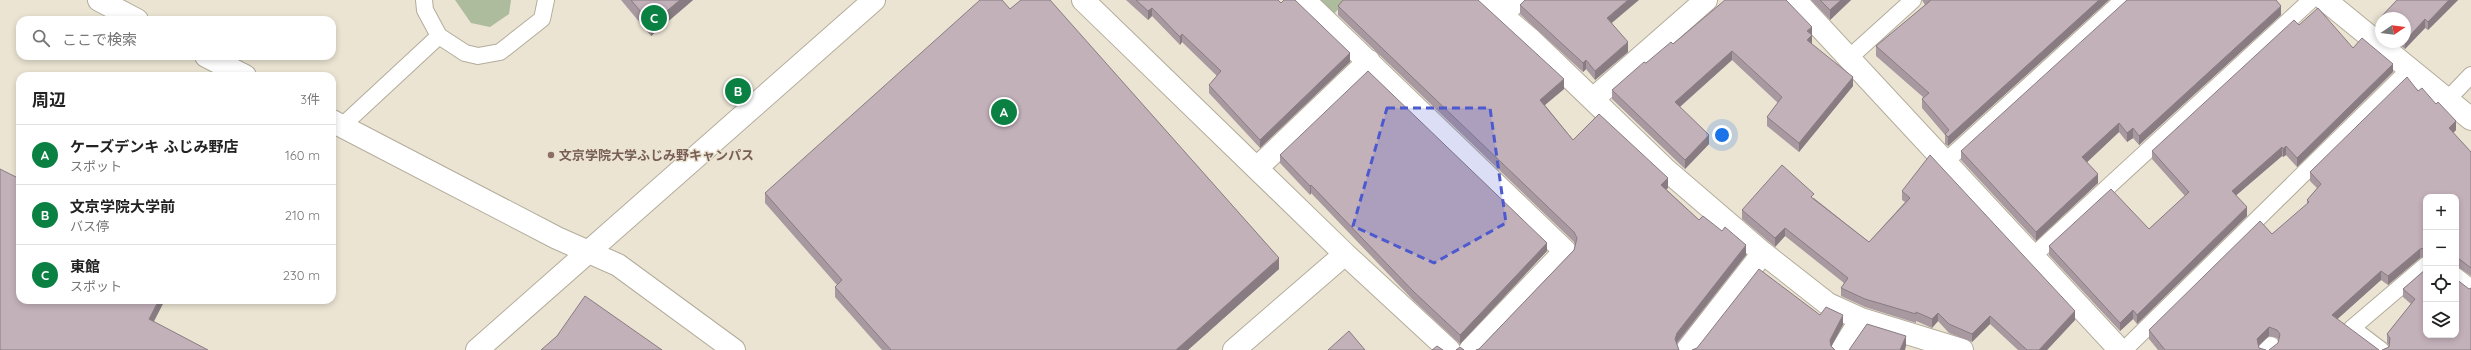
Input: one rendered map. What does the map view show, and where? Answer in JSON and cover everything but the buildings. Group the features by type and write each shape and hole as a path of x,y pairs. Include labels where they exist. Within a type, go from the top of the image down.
{"street":[{"path":"99,0 129,16"},
{"path":"477,350 590,252 874,0"},
{"path":"1083,0 1258,167 1345,254 1449,350"},
{"path":"1304,0 1565,251 1470,350"},
{"path":"1484,0 1531,40 1664,168 1763,253 1828,304 1861,319 1962,350"},
{"path":"1501,14 1518,0"},
{"path":"1593,99 1706,0"},
{"path":"1795,0 2120,350"},
{"path":"2338,4 2410,69 2471,119"},
{"path":"214,60 237,72"},
{"path":"1258,167 1369,61"},
{"path":"337,124 557,238 618,265 734,350"},
{"path":"1687,350 1763,253"},
{"path":"1234,350 1345,254"},
{"path":"1842,350 1861,319"}],"lane":[{"path":"424,0 425,10 439,36 464,53 478,56 500,52 542,18 546,0"},
{"path":"1849,58 1914,0"},
{"path":"1946,161 2123,0"},
{"path":"2032,256 2311,0"},
{"path":"337,124 439,36"},
{"path":"2124,350 2410,69"},
{"path":"2447,100 2471,75"},
{"path":"2381,350 2352,328 2425,266"},
{"path":"2459,278 2471,288"}],"highlighted area":[{"path":"1387,108 1490,108 1506,223 1434,263 1353,226"}],"green space":[{"path":"455,0 511,0 509,14 490,27 471,23"},
{"path":"1315,0 1347,0 1332,16"}],"place":[{"name":"東館","path":"654,18"},
{"name":"文京学院大学前","path":"738,91"},
{"name":"ケーズデンキ ふじみ野店","path":"1004,112"},
{"name":"文京学院大学ふじみ野キャンパス","path":"551,155"}]}
